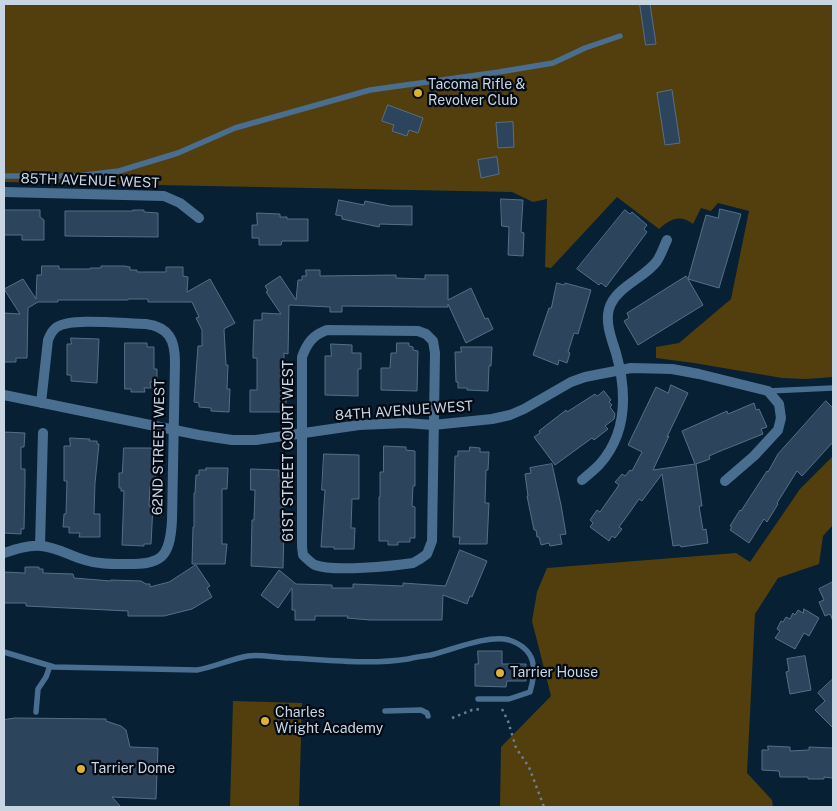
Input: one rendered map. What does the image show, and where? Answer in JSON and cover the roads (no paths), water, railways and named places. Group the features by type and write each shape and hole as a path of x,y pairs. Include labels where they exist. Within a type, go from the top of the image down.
{"street":[{"name":"85TH AVENUE WEST","path":"4,192 164,196 180,203 199,218"},
{"path":"582,480 599,465 608,452 616,435 624,409 624,389 609,325 609,309 620,293 657,261 666,240"},
{"name":"62ND STREET WEST","path":"40,546 97,564 140,565 154,562 163,555 170,539 173,430 175,356 169,335 164,329 146,324 70,322 56,328 48,340 41,403"},
{"name":"61ST STREET COURT WEST","path":"338,330 418,331 432,339 435,353 433,425 433,528 430,548 427,554 413,563 349,568 316,565 308,560 303,555 302,547 302,365 304,351 310,342 319,333 338,330"},
{"name":"84TH AVENUE WEST","path":"4,395 173,430 242,440 270,439 358,425 406,423 433,425 510,415 572,382 631,368 672,369 768,391"},
{"path":"725,481 754,456 778,430 781,418 779,404 768,391"},
{"path":"4,552 40,546 43,433"}],"lane":[{"path":"4,176 78,176 118,171 178,154 235,128 370,90 553,63 585,48 620,36"},
{"path":"768,391 833,388"},
{"path":"4,652 50,666 197,670 249,656 361,662 394,661 432,655 465,644 506,639 525,649 531,655 534,669 530,692 508,699 478,699"},
{"path":"36,712 38,689 46,677 50,666"},
{"path":"385,712 421,710 427,713 428,716"}],"place":[{"name":"Tacoma Rifle & Revolver Club","path":"418,93"},
{"name":"Tarrier House","path":"500,673"},
{"name":"Charles Wright Academy","path":"265,721"},
{"name":"Tarrier Dome","path":"81,769"}]}
